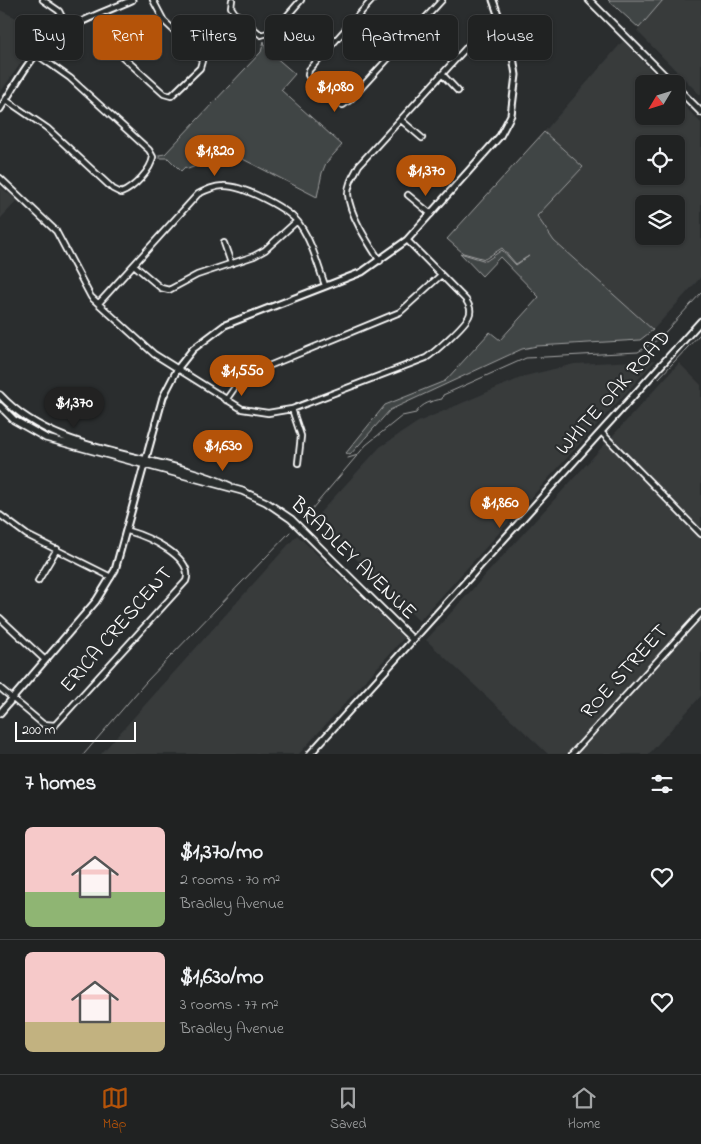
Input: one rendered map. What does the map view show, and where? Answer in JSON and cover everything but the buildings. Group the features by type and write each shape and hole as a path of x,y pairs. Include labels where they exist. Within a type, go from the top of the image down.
{"main road":[{"path":"588,0 664,75"},
{"path":"685,96 701,112"},
{"name":"BRADLEY AVENUE","path":"0,395 24,416 53,432 146,463"},
{"name":"BRADLEY AVENUE","path":"0,406 14,420 46,438 224,483 266,502 291,519 413,640"}],"street":[{"path":"43,0 61,15"},
{"path":"99,15 119,3 132,0"},
{"path":"153,0 161,15"},
{"path":"232,0 231,7 234,12 261,36 274,31 301,0"},
{"path":"372,0 309,70 308,75 313,83 337,104 343,105 350,100 442,0"},
{"path":"493,0 498,15"},
{"path":"126,60 164,94 171,96 200,68 202,61 198,53 162,17"},
{"path":"380,260 363,233 350,203 348,193 351,179 359,166 468,46"},
{"path":"0,109 32,60"},
{"path":"6,100 47,128 113,189 121,193 128,191 152,165 153,157 149,150 70,78 44,60"},
{"path":"0,713 96,601 111,577 128,530 164,397 178,368 193,349 225,325 362,272 407,240 500,136 511,115 515,96 516,75 514,60"},
{"path":"442,74 458,91"},
{"path":"402,120 422,138"},
{"path":"0,178 50,223 91,297 154,354 226,400 242,409 257,412 281,412 292,409 426,358 469,316 470,307 466,300 407,240"},
{"path":"99,304 198,194 210,188 223,186 237,187 280,208 297,221 306,235 326,285"},
{"path":"408,194 431,214"},
{"path":"134,264 161,288 169,290 197,275 254,256 265,250 297,221"},
{"path":"224,243 231,263"},
{"path":"226,400 242,377 400,312 441,275"},
{"name":"WHITE OAK ROAD","path":"310,754 701,321"},
{"path":"292,409 301,436 298,463"},
{"path":"602,432 701,534"},
{"path":"0,515 19,530 111,577"},
{"name":"ERICA CRESCENT","path":"12,698 43,724 55,725 186,581 188,572 186,568 168,550 152,539 128,530"},
{"path":"38,581 57,550"},
{"name":"ROE STREET","path":"572,754 701,613"},
{"path":"0,618 45,660"},
{"path":"0,688 12,698"}],"shaded area":[{"path":"608,0 663,0 639,28"},
{"path":"663,0 701,0 701,96 685,80 685,75 680,75 637,31"},
{"path":"0,10 15,17 15,60 23,60 0,93"},
{"path":"264,41 265,60 279,60 295,74 281,90 342,145 326,163 317,197 231,153 188,169 185,167 181,171 168,158 159,158 159,155 165,154 261,52"},
{"path":"623,41 655,75 635,75 635,125 685,125 685,106 701,123 701,277 653,330 554,241 537,215 583,167 544,132"},
{"path":"544,132 583,167 537,216 554,241 653,330 640,340 537,346 522,349 390,410 350,455 346,453 385,405 445,381 490,332 500,340 539,297 500,257 482,276 460,253 486,261 502,250 516,265 529,256 516,264 502,248 485,259 463,253 447,239"},
{"path":"0,186 17,201 0,219"},
{"path":"656,360 419,621 315,518 380,447 418,422 525,376 574,364"},
{"path":"679,363 701,385 701,696 649,754 548,754 426,640"},
{"path":"297,535 404,638 299,754 101,754"}],"waterway":[{"path":"311,510 366,445 402,416 416,413 424,405 442,399 443,395 526,358 638,352 659,339 701,293"},
{"path":"659,378 701,333"},
{"path":"348,458 358,455"},
{"path":"84,754 146,682 290,532"}]}
